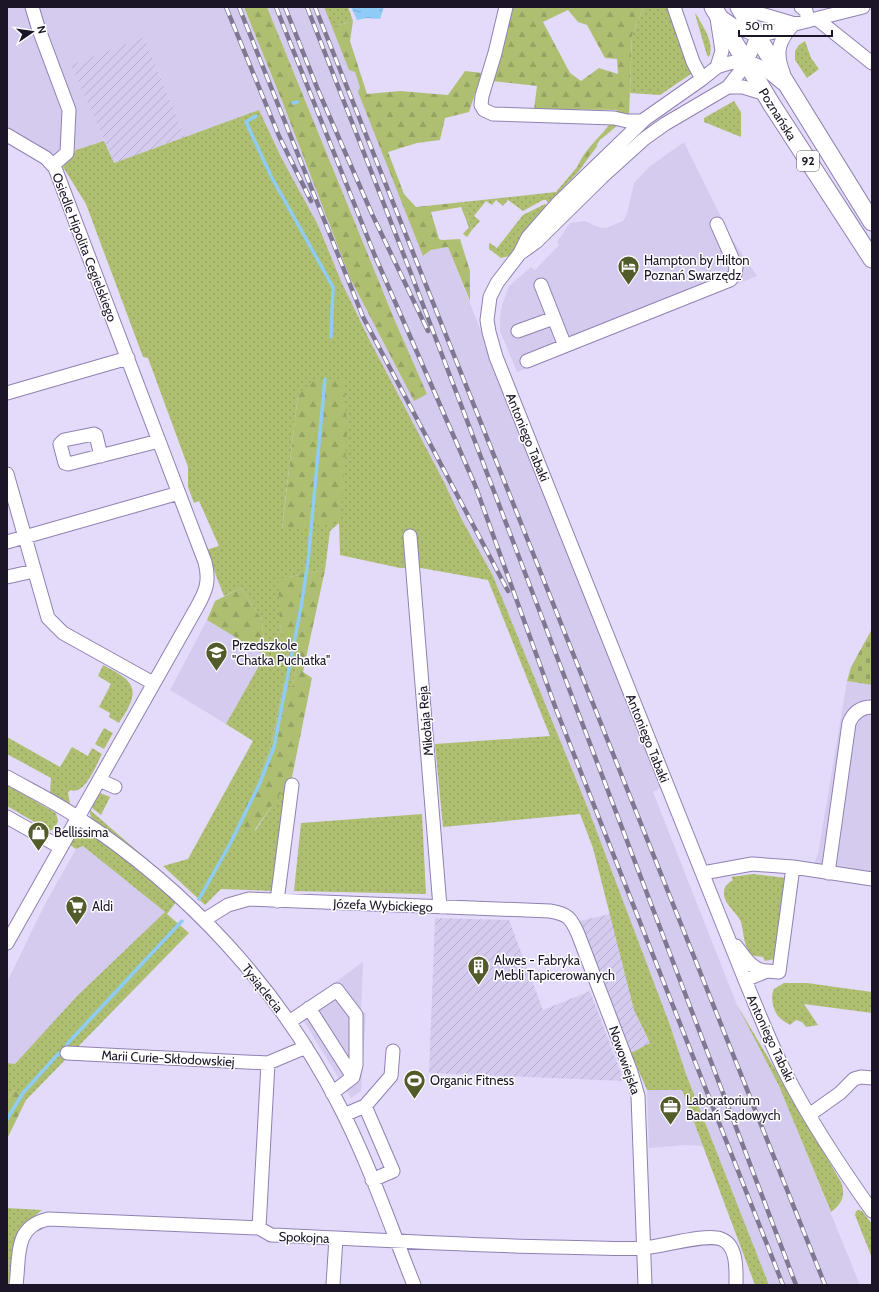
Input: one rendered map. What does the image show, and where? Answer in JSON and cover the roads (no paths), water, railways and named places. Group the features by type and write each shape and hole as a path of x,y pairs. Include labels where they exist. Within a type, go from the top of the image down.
{"main road":[{"name":"Poznańska","path":"739,7 872,222"},
{"name":"Poznańska","path":"714,9 766,94 872,259"}],"street":[{"path":"32,7 69,110 68,153 53,165"},
{"path":"506,7 495,53 482,96 481,105 484,110 493,114 614,118 627,121 643,120"},
{"path":"674,7 693,62 702,80"},
{"path":"746,7 761,14 795,24"},
{"path":"801,7 813,20 872,63"},
{"path":"714,9 733,26 757,36 774,32 795,24 863,7"},
{"path":"714,9 722,51 717,67"},
{"path":"792,92 780,65 778,51 784,36 795,24"},
{"name":"Antoniego Tabaki","path":"520,253 534,244 602,177 644,139 665,124 728,86 746,62 757,36"},
{"name":"Antoniego Tabaki","path":"792,92 764,68 746,62 732,62 717,67 702,80 643,120 548,214 528,237 520,253 497,283 490,297 487,314 487,326 493,348 774,1050 809,1115 837,1161 872,1211"},
{"path":"728,86 743,87 766,94"},
{"name":"Osiedle Hipolita Cegielskiego","path":"7,136 46,158 53,165 128,358 205,562 208,575 204,596 153,683 7,943"},
{"path":"527,361 730,280 735,274 736,267 717,224"},
{"path":"541,285 565,346"},
{"path":"518,332 554,318"},
{"path":"7,393 128,358"},
{"path":"101,456 159,441"},
{"path":"7,474 12,507 25,538 48,618 60,631 153,683"},
{"path":"7,542 178,493"},
{"name":"Mikołaja Reja","path":"410,536 440,907"},
{"path":"7,577 34,571"},
{"path":"828,872 849,724 852,716 858,711 864,708 872,707"},
{"name":"Tysiąclecia","path":"7,777 78,818 152,873 204,920 248,968 306,1047 344,1115 414,1285"},
{"path":"99,780 115,787"},
{"path":"277,901 292,785"},
{"path":"7,817 60,847"},
{"path":"703,873 752,864 793,867 872,879"},
{"path":"728,938 749,963 761,970 779,972 793,867"},
{"name":"Józefa Wybickiego","path":"204,920 234,902 249,900 550,912 567,916"},
{"name":"Nowowiejska","path":"567,916 578,934 637,1091 640,1106 645,1285"},
{"path":"745,980 767,971"},
{"path":"289,1022 337,990 356,1015 356,1065 353,1077 332,1093"},
{"path":"309,1008 353,1077"},
{"name":"Marii Curie-Skłodowskiej","path":"68,1053 268,1063 306,1047"},
{"path":"344,1115 365,1106 391,1076 392,1050"},
{"path":"259,1228 268,1063"},
{"path":"809,1115 840,1093 854,1079 862,1077 872,1078"},
{"path":"365,1106 393,1171 372,1180"},
{"name":"Spokojna","path":"16,1285 19,1246 22,1238 32,1225 48,1219 259,1228 271,1235 503,1246 644,1248 715,1238 722,1239 730,1246 734,1257 736,1285"},
{"path":"333,1285 336,1238"}],"water":[{"path":"351,7 384,7 380,19 367,18 357,20"}],"waterway":[{"path":"293,103 297,102"},
{"path":"256,116 246,122 272,178 333,287 331,337"},
{"path":"199,899 230,844 259,785 274,747 301,607 308,562 325,379"},
{"path":"67,1044 182,921"},
{"path":"7,1119 23,1093 59,1053"}],"railway":[{"path":"226,7 279,136 311,201"},
{"path":"239,7 363,317 508,591"},
{"path":"276,7 375,256 475,485 556,709 783,1285"},
{"path":"285,7 318,90 372,214 428,331"},
{"path":"307,7 412,276 796,1285"},
{"path":"315,7 825,1285"}],"place":[{"name":"Hampton by Hilton Poznań Swarzędz","path":"628,286"},
{"name":"Przedszkole \"Chatka Puchatka\"","path":"217,672"},
{"name":"Bellissima","path":"38,852"},
{"name":"Aldi","path":"76,926"},
{"name":"Alwes - Fabryka Mebli Tapicerowanych","path":"479,986"},
{"name":"Organic Fitness","path":"414,1100"},
{"name":"Laboratorium Badań Sądowych","path":"670,1126"}]}
